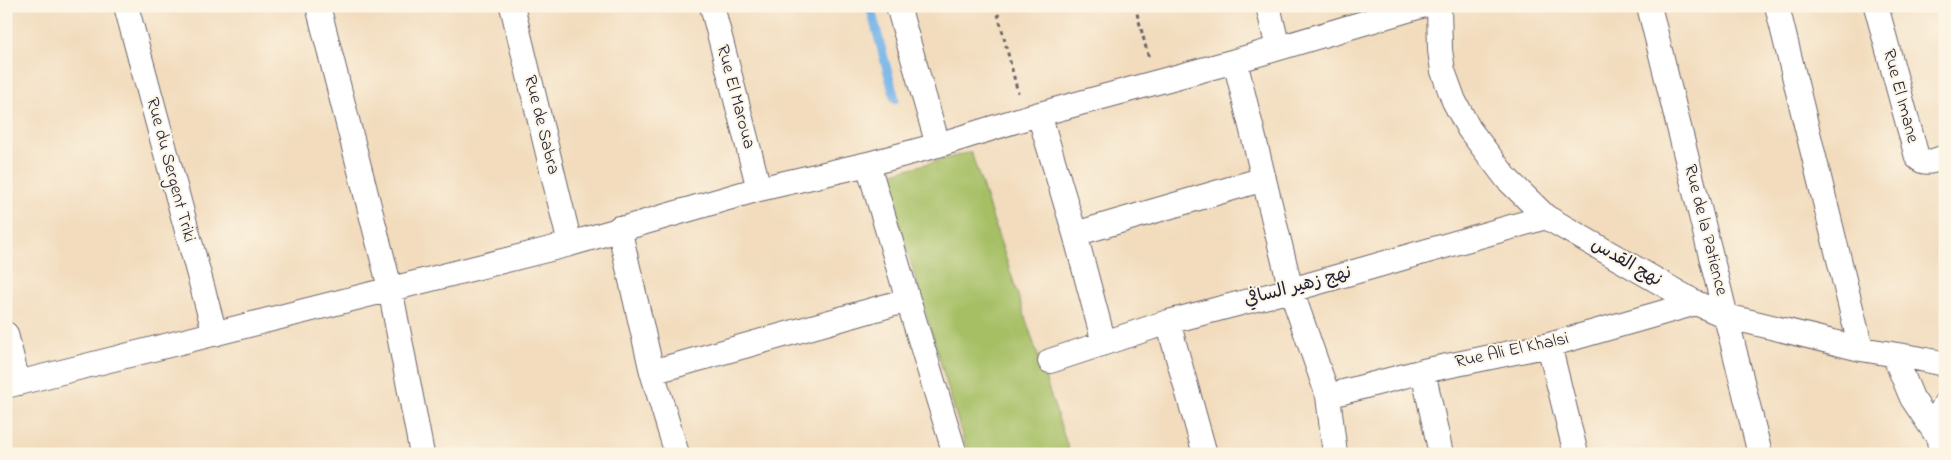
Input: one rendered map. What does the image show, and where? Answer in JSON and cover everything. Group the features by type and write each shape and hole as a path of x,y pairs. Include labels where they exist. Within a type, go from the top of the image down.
{"street":[{"name":"Rue du Sergent Triki","path":"126,6 215,334"},
{"path":"318,6 390,288 422,454"},
{"name":"Rue de Sabra","path":"512,6 570,244"},
{"name":"Rue El Maroua","path":"712,6 759,189"},
{"path":"898,6 938,146"},
{"path":"1268,6 1278,48"},
{"path":"6,334 12,384 570,244 619,228 759,189 938,146 1032,116 1235,61 1420,6"},
{"name":"نهج القدس","path":"1439,6 1443,71 1454,101 1469,129 1507,179 1546,217 1696,303 1726,316 1860,349 1945,364"},
{"name":"Rue de la Patience","path":"1649,6 1760,454"},
{"path":"1777,6 1860,349"},
{"name":"Rue El Imane","path":"1876,6 1917,157 1921,161 1927,162 1945,157"},
{"path":"1235,61 1291,290 1328,396 1335,454"},
{"path":"1032,116 1075,234 1104,343"},
{"path":"868,164 956,454"},
{"path":"1075,234 1264,179"},
{"name":"نهج زهير السافي","path":"1050,361 1168,322 1291,290 1546,217"},
{"path":"619,228 652,372 677,454"},
{"path":"652,372 908,300"},
{"name":"Rue Ali El Khalsi","path":"1328,396 1424,371 1549,345 1696,303"},
{"path":"1168,322 1204,454"},
{"path":"1549,345 1576,454"},
{"path":"1894,355 1912,398 1941,445"},
{"path":"1424,371 1441,454"},
{"path":"1941,445 1938,424 1945,404"}],"path":[{"path":"996,6 1032,116"},
{"path":"1135,6 1155,82"}],"green space":[{"path":"971,152 1070,454 972,454 964,442 885,175"}],"waterway":[{"path":"870,6 895,99"}]}
